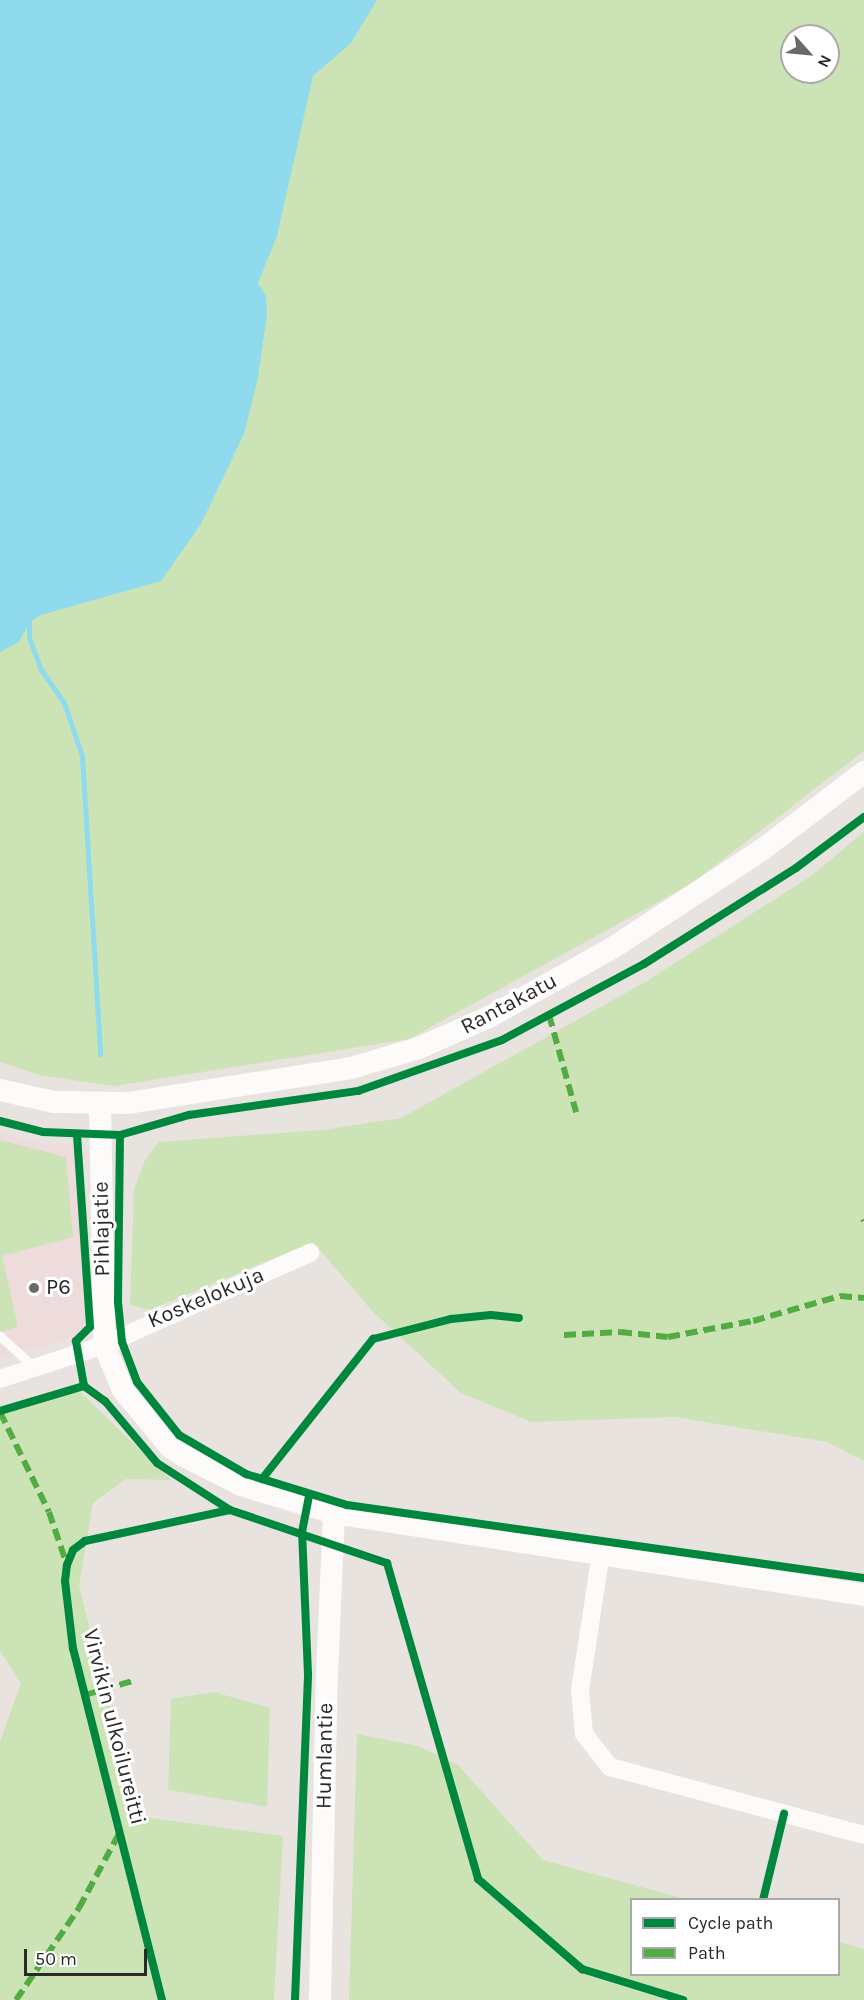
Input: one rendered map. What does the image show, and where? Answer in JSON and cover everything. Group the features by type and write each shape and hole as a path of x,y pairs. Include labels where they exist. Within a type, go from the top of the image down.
{"street":[{"name":"Rantakatu","path":"0,1090 54,1102 100,1104 351,1068 439,1040 489,1017 614,947 764,849 864,772"},
{"name":"Pihlajatie","path":"100,1104 104,1345 123,1390 170,1447 241,1485 334,1513 864,1595"},
{"name":"Koskelokuja","path":"0,1379 104,1345 310,1253"},
{"name":"Humlantie","path":"320,2000 327,1674 334,1513"},
{"path":"601,1553 579,1690 584,1734 610,1767 864,1835"}],"lane":[{"path":"0,1336 35,1368"}],"shaded area":[{"path":"0,1133 44,1144 79,1145 85,1333 0,1359"}],"green space":[{"path":"0,0 864,0 864,751 691,884 409,1039 114,1086 39,1075 0,1062"},
{"path":"864,832 864,1461 827,1442 675,1417 531,1422 461,1393 372,1311 313,1242 150,1310 130,1305 134,1189 145,1160 159,1142 322,1130 401,1118 647,981 811,876"},
{"path":"0,1140 66,1157 73,1237 2,1256 18,1327 0,1332"},
{"path":"76,1388 171,1480 126,1479 93,1503 79,1586 137,1816 283,1836 274,2000 0,2000 0,1742 21,1683 0,1651 0,1411"},
{"path":"214,1692 270,1708 267,1807 168,1790 171,1699"},
{"path":"357,1734 418,1746 458,1765 543,1860 681,1898 630,1898 630,1976 840,1976 840,1942 864,1949 864,2000 349,2000"}],"water":[{"path":"0,0 377,0 351,43 313,76 277,236 258,283 266,296 267,314 258,378 244,434 201,524 161,581 41,615 29,623 19,642 0,652"}],"waterway":[{"path":"29,623 29,637 40,668 64,703 82,756 100,1054"}],"marked path":[{"path":"549,1015 576,1112"},
{"path":"564,1335 620,1332 668,1337 753,1321 840,1296 864,1298"},
{"path":"0,1412 49,1512 67,1565"},
{"path":"85,1695 132,1681"},
{"path":"16,2000 79,1908 120,1832"}],"cycle path":[{"path":"0,1121 43,1132 120,1135 189,1115 358,1091 502,1040 644,964 796,868 864,817"},
{"path":"77,1135 90,1327 76,1341 84,1386"},
{"path":"120,1135 118,1302 122,1342 137,1382 179,1435 246,1474 347,1505 864,1578"},
{"path":"262,1479 373,1339 451,1319 491,1315 519,1318"},
{"path":"0,1411 84,1386 105,1401 157,1463 230,1510 387,1563 478,1879 582,1969 683,2000"},
{"path":"295,2000 308,1674 302,1532 309,1495"},
{"name":"Virvikin ulkoilureitti","path":"162,2000 73,1649 65,1581 67,1565 73,1550 85,1541 230,1510"},
{"path":"763,1898 784,1814"}],"place":[{"name":"P6","path":"34,1288"}]}
